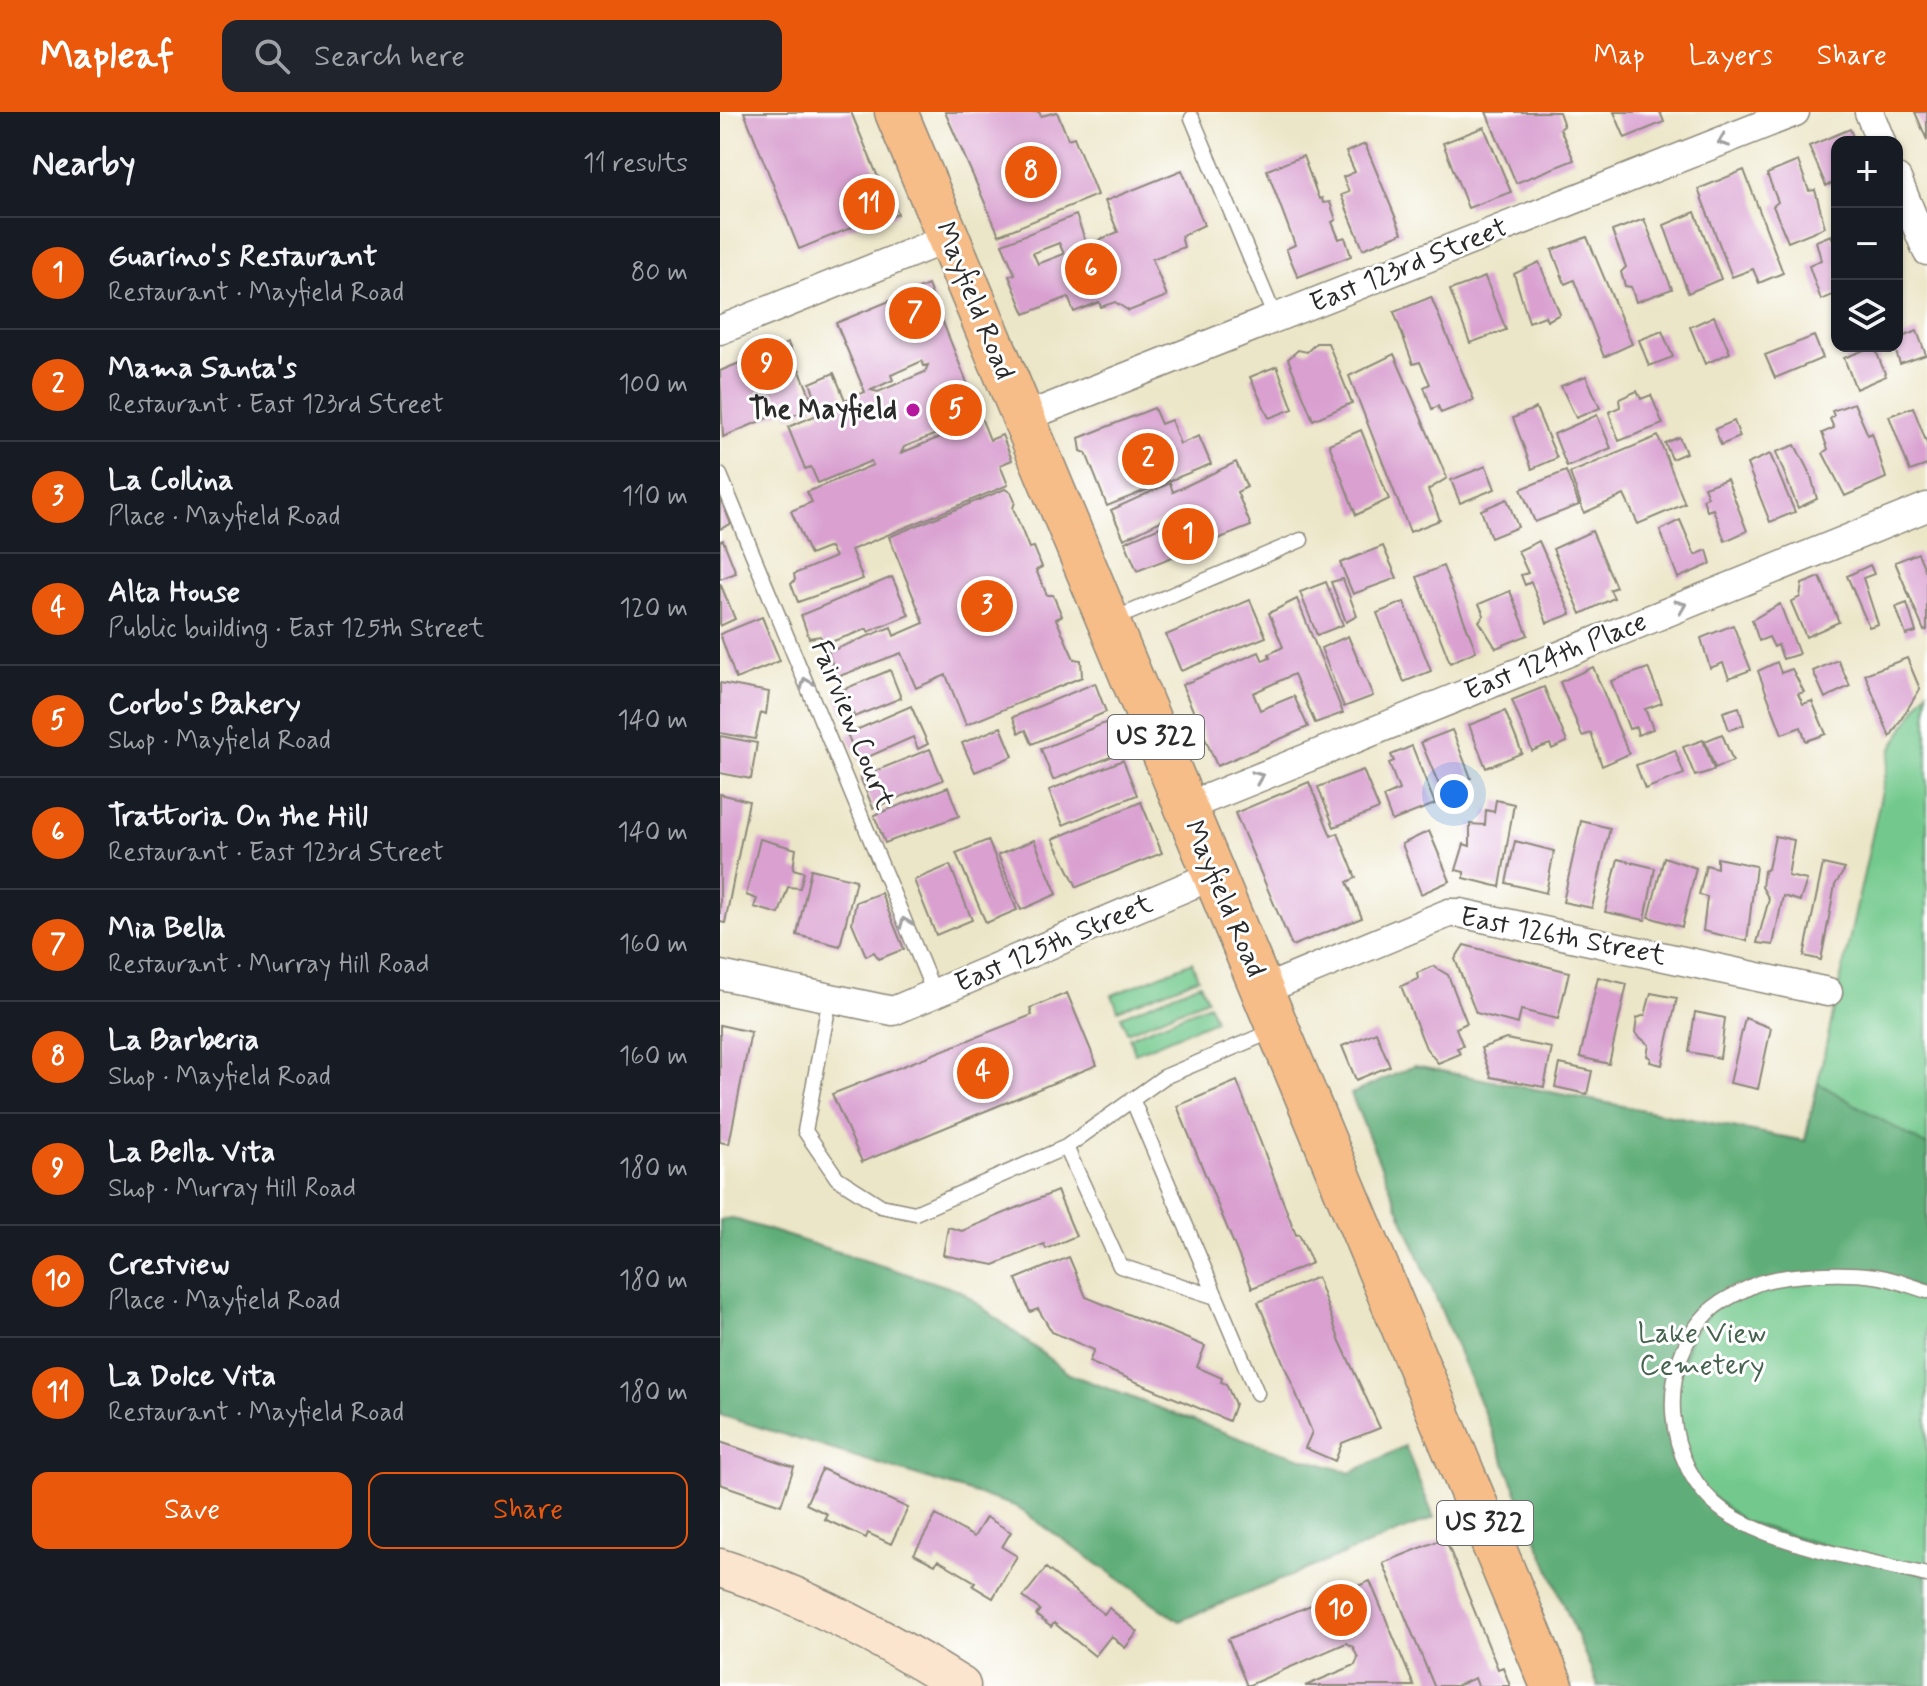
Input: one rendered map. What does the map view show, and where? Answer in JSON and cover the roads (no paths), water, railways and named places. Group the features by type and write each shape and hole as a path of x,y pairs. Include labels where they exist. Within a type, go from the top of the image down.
{"main road":[{"name":"Mayfield Road","path":"896,112 1552,1686"}],"street":[{"name":"East 123rd Street","path":"1023,418 1795,112"},
{"path":"1869,112 1879,136"},
{"path":"1903,193 1927,251"},
{"path":"720,330 948,238"},
{"name":"East 124th Place","path":"1186,807 1927,507"},
{"name":"East 125th Street","path":"830,998 893,1011 1214,875"},
{"name":"East 126th Street","path":"1263,990 1449,913 1460,913 1828,992"},
{"path":"720,975 830,998"},
{"path":"720,1568 812,1604 912,1656 961,1686"}],"lane":[{"path":"1192,118 1276,320"},
{"name":"Fairview Court","path":"720,475 935,995"},
{"path":"1108,622 1301,540"},
{"path":"830,998 805,1131 837,1178 881,1206 915,1213 1066,1147 1164,1077 1279,1028"},
{"path":"1132,1099 1257,1393"},
{"path":"1066,1147 1120,1266 1216,1297"},
{"path":"1927,1291 1876,1276 1815,1276 1757,1284 1713,1308 1692,1335 1676,1372 1671,1403 1678,1447 1698,1485 1724,1511 1778,1536 1927,1575"}],"place":[{"name":"La Barberia","path":"1031,172"},
{"name":"La Dolce Vita","path":"869,204"},
{"name":"Trattoria On the Hill","path":"1091,269"},
{"name":"Mia Bella","path":"915,313"},
{"name":"La Bella Vita","path":"767,364"},
{"name":"The Mayfield","path":"913,410"},
{"name":"Corbo's Bakery","path":"956,410"},
{"name":"Mama Santa's","path":"1148,459"},
{"name":"Guarino's Restaurant","path":"1188,534"},
{"name":"La Collina","path":"987,606"},
{"name":"Alta House","path":"983,1073"},
{"name":"Crestview","path":"1341,1610"}],"park label":[{"name":"Lake View Cemetery","path":"1702,1350"}]}
